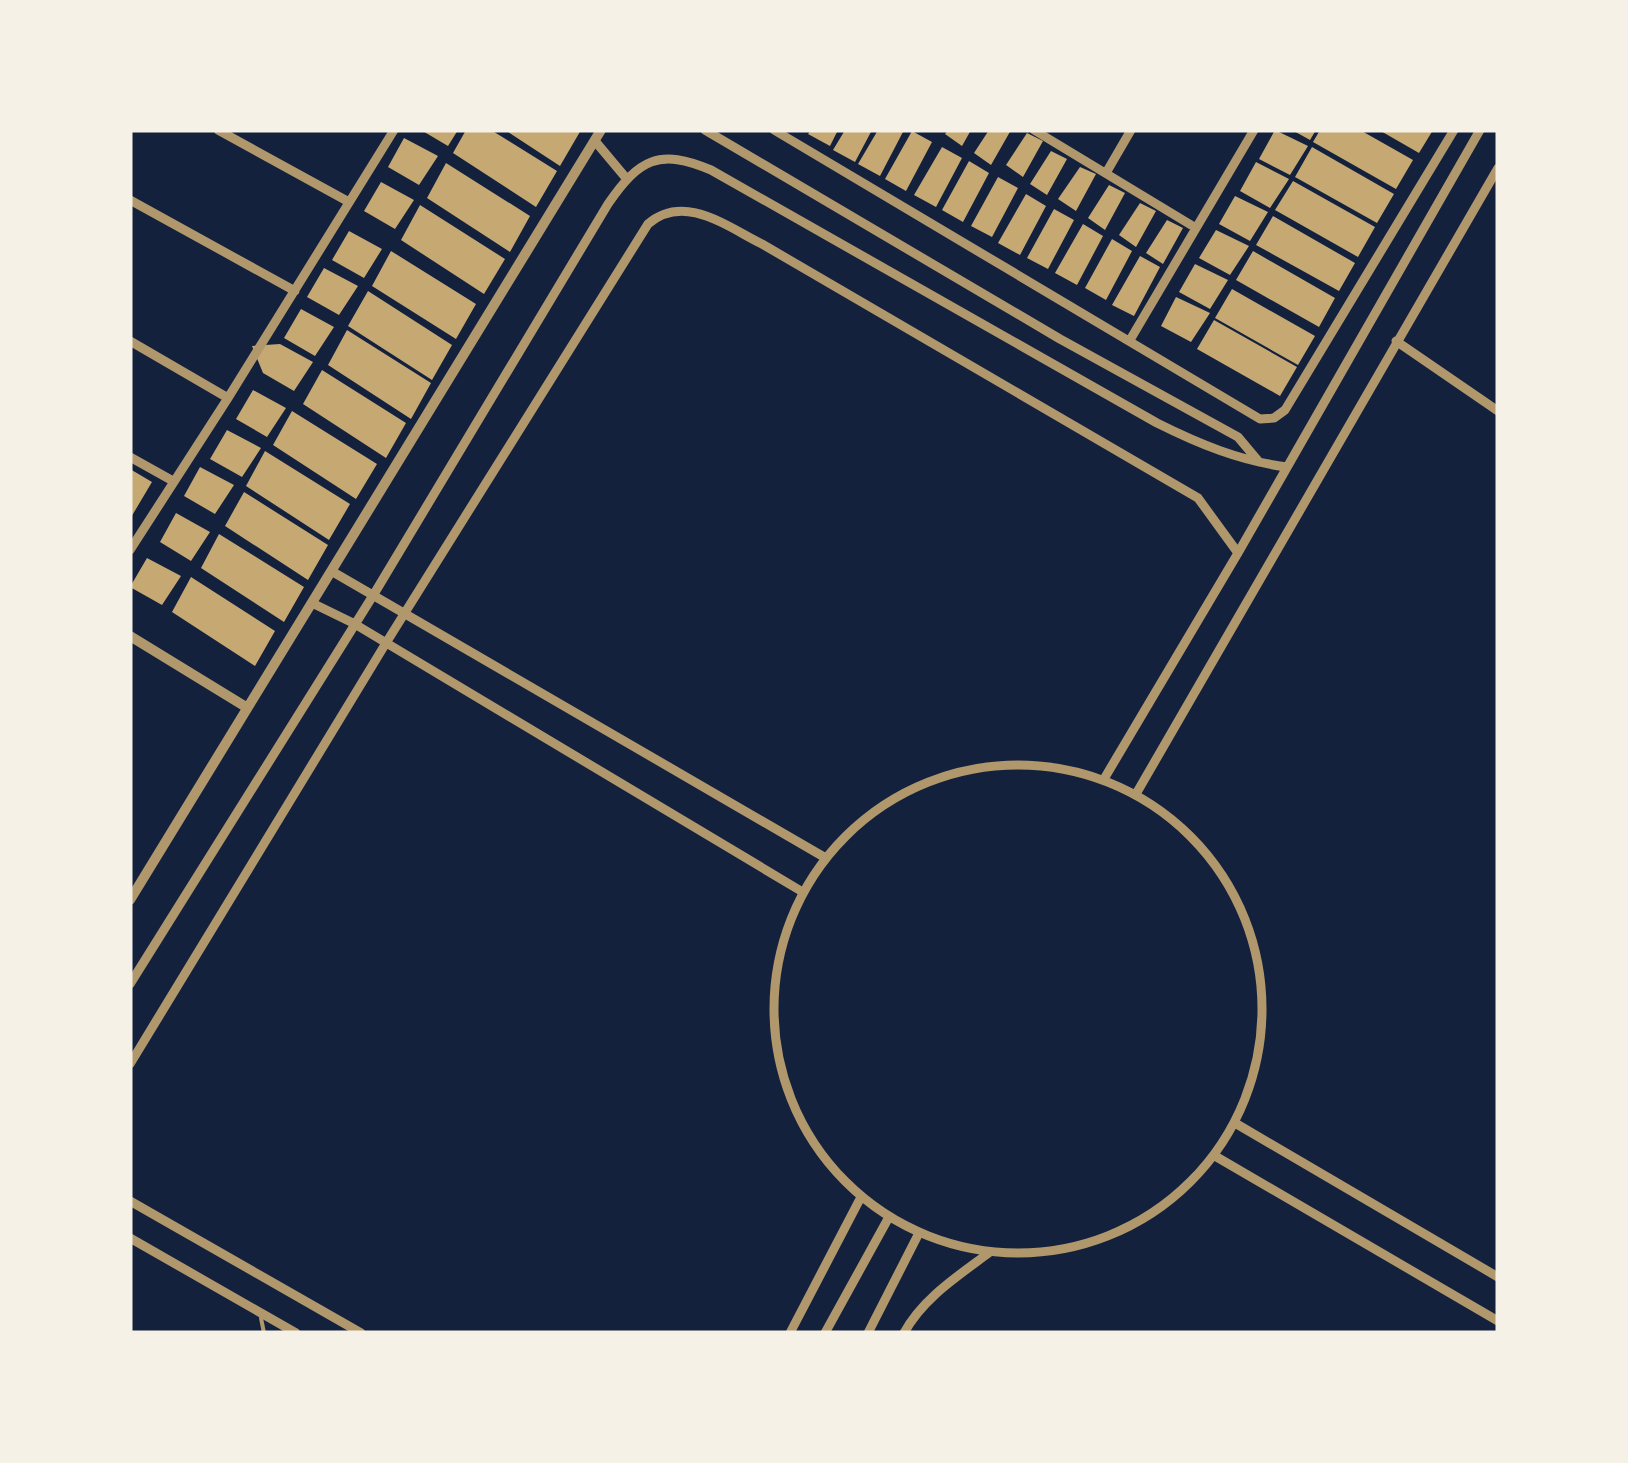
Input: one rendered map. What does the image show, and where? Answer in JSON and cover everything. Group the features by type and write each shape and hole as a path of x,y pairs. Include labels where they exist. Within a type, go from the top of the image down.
{"street":[{"path":"218,130 349,202"},
{"path":"130,550 394,130"},
{"path":"130,900 602,130"},
{"path":"706,130 1060,339 1238,438 1260,464"},
{"path":"774,130 1260,419 1274,418 1285,410 1454,130"},
{"path":"1034,130 1196,228"},
{"path":"1106,174 1131,130"},
{"path":"1130,340 1254,130"},
{"path":"1104,779 1480,130"},
{"path":"594,141 626,178"},
{"path":"130,984 374,594 626,178 641,166 664,157 711,170 1158,423 1201,445 1260,464 1286,467"},
{"path":"1136,794 1498,168"},
{"path":"130,200 294,290"},
{"path":"130,1064 386,644 648,224 660,213 676,209 699,213 762,244 1198,498 1238,553"},
{"path":"130,341 228,398"},
{"path":"1396,341 1498,411"},
{"path":"130,456 173,482"},
{"path":"334,572 824,857"},
{"path":"312,603 801,892"},
{"path":"130,636 246,706"},
{"path":"1044,764 1104,779 1136,794 1187,832 1227,881 1253,939 1263,1001 1259,1048 1235,1123 1215,1156 1170,1202 1115,1234 1054,1252 990,1252 918,1233 861,1196 822,1156 794,1108 777,1054 772,998 781,944 801,892 824,857 868,813 922,782 982,766 1044,764"},
{"path":"1235,1123 1498,1276"},
{"path":"1215,1156 1498,1321"},
{"path":"790,1333 861,1196"},
{"path":"130,1201 361,1333"},
{"path":"825,1333 889,1217"},
{"path":"868,1333 918,1233"},
{"path":"130,1238 296,1333"},
{"path":"904,1333 914,1315 938,1292 990,1252"}],"lane":[{"path":"261,1313 264,1333"}],"building":[{"path":"421,130 458,130 448,146"},
{"path":"466,130 491,130 557,171 536,207 453,153"},
{"path":"505,130 581,130 560,166"},
{"path":"811,130 838,130 830,146 808,134"},
{"path":"845,130 872,130 855,162 833,150"},
{"path":"878,130 904,130 880,176 858,164"},
{"path":"948,130 971,130 962,146 945,134"},
{"path":"989,130 1011,130 991,165 974,153"},
{"path":"1275,130 1308,146 1290,175 1259,159"},
{"path":"1292,130 1316,130 1310,140"},
{"path":"1320,130 1360,130 1413,160 1396,189 1313,142"},
{"path":"1379,130 1433,130 1419,153"},
{"path":"912,131 932,142 906,191 885,179"},
{"path":"1027,133 1043,141 1023,177 1006,165"},
{"path":"404,138 438,156 419,185 388,167"},
{"path":"942,147 962,158 936,207 914,195"},
{"path":"1312,147 1394,194 1377,223 1295,177"},
{"path":"1051,151 1067,159 1047,195 1030,184"},
{"path":"969,161 989,173 963,222 942,210"},
{"path":"1256,162 1289,179 1270,208 1240,191"},
{"path":"446,163 530,216 510,252 427,198"},
{"path":"1080,167 1096,174 1076,211 1058,199"},
{"path":"998,177 1018,188 992,237 971,226"},
{"path":"1293,181 1375,227 1358,257 1275,210"},
{"path":"381,182 414,200 395,229 364,211"},
{"path":"1109,185 1125,193 1105,230 1088,218"},
{"path":"1026,194 1046,206 1020,255 998,243"},
{"path":"1235,196 1268,212 1250,241 1219,224"},
{"path":"1140,203 1156,211 1136,247 1119,235"},
{"path":"420,205 505,259 484,294 401,240"},
{"path":"1054,209 1074,220 1048,269 1027,258"},
{"path":"1273,216 1355,263 1339,291 1256,245"},
{"path":"1167,220 1183,228 1163,264 1146,253"},
{"path":"1083,224 1103,236 1077,285 1055,273"},
{"path":"1216,230 1249,246 1230,275 1199,258"},
{"path":"349,231 382,249 364,278 332,260"},
{"path":"1112,239 1132,251 1106,300 1085,288"},
{"path":"391,251 476,304 456,339 372,286"},
{"path":"1253,251 1335,298 1319,327 1236,280"},
{"path":"1140,256 1160,267 1134,316 1112,305"},
{"path":"1195,264 1228,280 1210,309 1179,292"},
{"path":"324,268 358,286 339,315 307,297"},
{"path":"1232,289 1315,336 1298,365 1215,318"},
{"path":"368,291 452,345 432,380 348,326"},
{"path":"1176,297 1210,313 1191,342 1161,326"},
{"path":"301,309 334,327 315,356 284,338"},
{"path":"1214,320 1297,367 1280,396 1197,349"},
{"path":"347,330 431,383 411,419 328,365"},
{"path":"280,344 313,362 294,391 263,373 252,346"},
{"path":"322,370 406,423 386,458 303,404"},
{"path":"253,390 286,408 267,437 236,419"},
{"path":"292,411 377,464 356,499 273,445"},
{"path":"227,430 261,448 242,477 210,459"},
{"path":"265,451 350,504 329,540 246,486"},
{"path":"200,467 234,485 215,514 184,496"},
{"path":"130,469 152,482 130,519"},
{"path":"244,492 328,545 308,580 225,526"},
{"path":"176,513 210,532 191,561 160,542"},
{"path":"219,534 304,587 284,622 201,568"},
{"path":"147,558 181,576 162,605 130,587"},
{"path":"191,577 275,631 255,666 172,612"}]}
